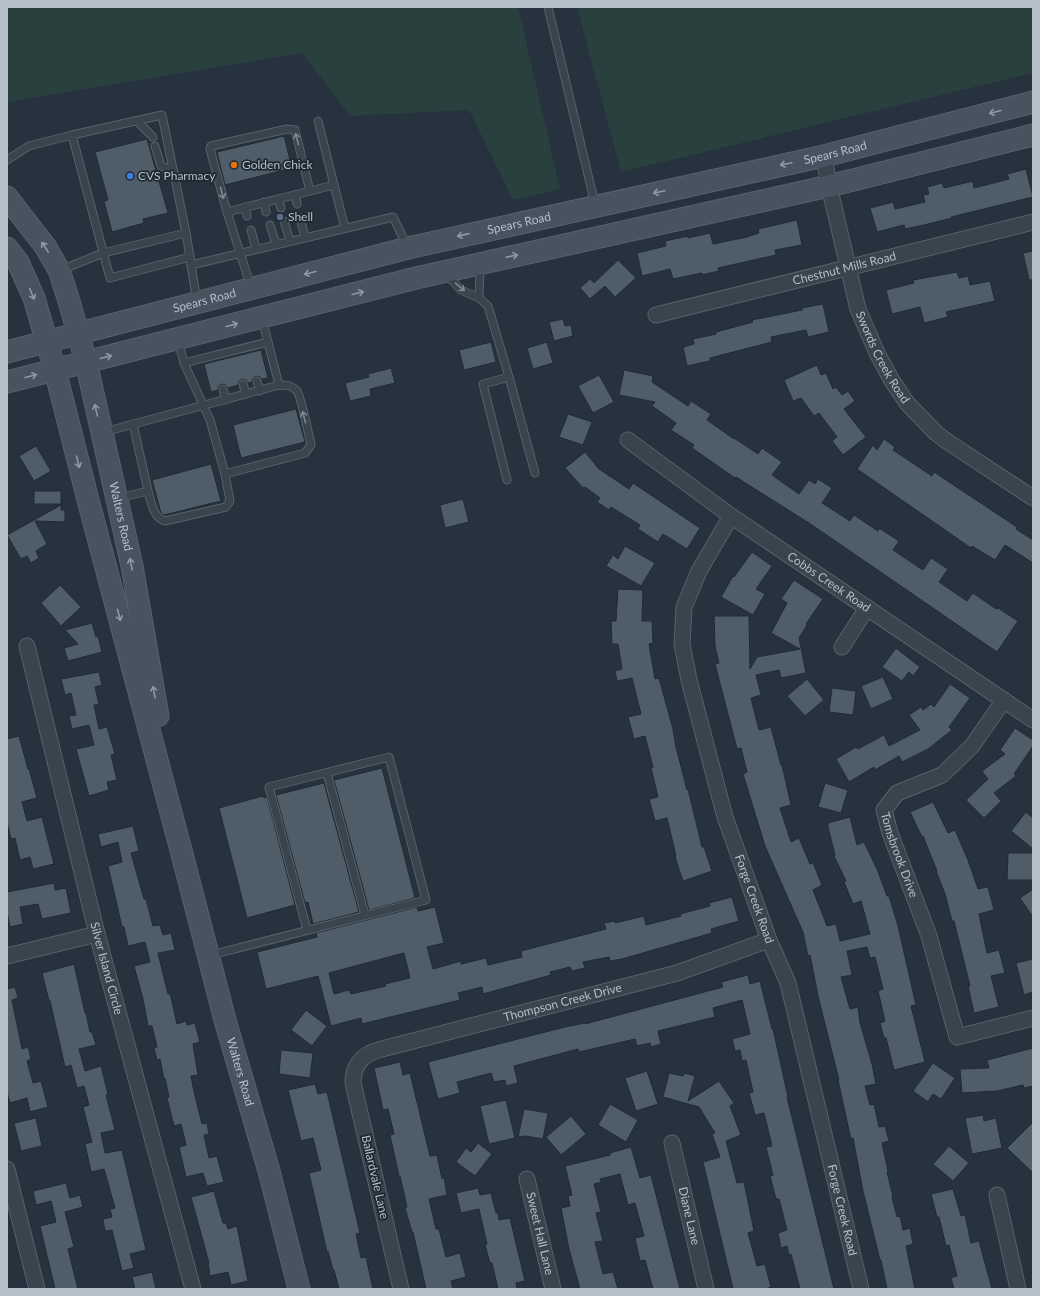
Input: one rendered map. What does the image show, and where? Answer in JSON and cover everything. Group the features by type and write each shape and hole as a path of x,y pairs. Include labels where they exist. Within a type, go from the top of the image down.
{"main road":[{"name":"Spears Road","path":"7,352 408,248 824,156 1033,102"},
{"path":"7,382 416,278 829,186 1033,135"},
{"name":"Walters Road","path":"7,197 45,246 59,270 86,362 132,566 182,854"},
{"name":"Walters Road","path":"7,248 18,262 34,298 55,370 225,1020 269,1171 299,1289"},
{"path":"408,248 416,278"}],"street":[{"name":"Swords Creek Road","path":"824,156 829,186 858,309 877,354 891,379 907,403 926,423 948,442 1033,498"},
{"name":"Chestnut Mills Road","path":"656,315 1033,222"},
{"name":"Cobbs Creek Road","path":"628,440 731,516 1033,720"},
{"name":"Forge Creek Road","path":"731,516 699,571 684,607 682,644 689,680 725,818 769,940 788,983 861,1289"},
{"path":"842,647 867,608"},
{"name":"Silver Island Circle","path":"27,646 97,934 193,1289"},
{"name":"Tomsbrook Drive","path":"1004,700 972,746 942,775 897,793 884,810 890,833 929,936 957,1037 1033,1018"},
{"path":"7,956 97,934"},
{"name":"Thompson Creek Drive","path":"357,1064 361,1059 372,1052 677,973 769,940"},
{"name":"Ballardvale Lane","path":"357,1064 353,1076 353,1083 401,1289"},
{"name":"Diane Lane","path":"672,1143 706,1289"},
{"path":"7,1169 37,1289"},
{"name":"Sweet Hall Lane","path":"527,1179 553,1289"},
{"path":"996,1195 1018,1289"}],"lane":[{"path":"548,7 596,206"},
{"path":"7,160 29,146 162,115 186,232 198,302"},
{"path":"137,121 153,137"},
{"path":"318,121 345,228"},
{"path":"251,288 227,212 210,149 211,146 287,129 295,130 310,191"},
{"path":"72,135 110,278 190,261 240,253 394,217 408,248"},
{"path":"155,146 161,166 174,171"},
{"path":"227,212 334,185"},
{"path":"295,195 297,204"},
{"path":"278,199 281,208"},
{"path":"264,202 266,212"},
{"path":"245,207 248,216"},
{"path":"300,218 305,237"},
{"path":"284,221 290,241"},
{"path":"270,225 276,244"},
{"path":"251,230 256,249"},
{"path":"59,270 103,253 186,232"},
{"path":"479,298 480,263"},
{"path":"444,272 461,290 479,298 488,306 535,473"},
{"path":"262,318 280,385"},
{"path":"133,424 148,491 156,516 160,520 165,521 226,507 230,501 210,420 184,363 177,339"},
{"path":"184,363 216,358 249,350 268,342"},
{"path":"507,480 483,384 509,377"},
{"path":"257,381 260,390"},
{"path":"243,384 246,394"},
{"path":"101,432 280,385 290,386 298,392 311,445 305,453 224,474"},
{"path":"223,389 226,400"},
{"path":"116,498 148,491"},
{"path":"209,956 426,900 389,757 269,787 307,930"},
{"path":"327,773 365,915"}],"green space":[{"path":"7,7 518,7 560,189 513,200 469,110 350,116 302,53 7,102"},
{"path":"577,7 1033,7 1033,73 621,172"}],"building":[{"path":"284,136 292,168 225,185 217,152"},
{"name":"CVS Pharmacy","path":"147,139 168,213 143,219 144,223 112,232 104,201 108,200 95,152"},
{"path":"1026,169 1033,197 924,225 905,229 904,225 877,232 870,208 893,202 895,209 925,202 923,195 929,194 927,187 942,183 944,188 973,181 974,188 1009,179 1007,174"},
{"path":"797,220 802,245 775,250 776,255 718,268 719,271 702,275 702,273 673,279 670,269 642,276 637,253 666,246 665,241 710,233 713,244 747,237 759,233 758,229"},
{"path":"1033,251 1033,280 1029,280 1023,253"},
{"path":"618,260 636,278 615,297 605,286 590,299 580,288 590,279 594,283"},
{"path":"957,272 959,278 968,276 970,285 990,281 995,301 946,312 948,317 924,323 920,307 892,314 886,290 914,283 913,280"},
{"path":"823,304 829,332 808,337 806,330 771,337 772,342 710,358 710,361 687,366 683,347 694,344 693,339 716,334 716,332 753,322 752,320 802,310 802,308"},
{"path":"563,319 565,326 571,325 573,336 554,341 549,322"},
{"path":"491,342 496,362 464,370 459,350"},
{"path":"547,342 553,363 533,369 527,348"},
{"path":"261,350 268,378 262,379 256,376 253,378 252,382 248,383 246,380 242,379 239,381 238,385 228,388 226,385 222,384 219,386 218,390 211,392 204,364"},
{"path":"817,365 821,375 826,373 833,389 836,387 842,395 848,391 855,401 844,409 866,437 843,455 832,441 837,437 819,413 814,416 801,398 793,401 784,380"},
{"path":"391,368 395,383 370,389 371,396 350,401 345,383 369,377 368,374"},
{"path":"624,370 653,376 652,382 688,406 691,401 711,414 707,420 734,439 758,454 762,448 782,462 772,475 799,494 809,480 815,484 818,479 832,488 822,503 850,521 854,515 878,531 879,528 899,541 893,550 923,570 931,558 948,569 939,582 967,601 973,593 996,609 998,608 1018,621 997,652 812,525 736,477 735,478 692,448 694,445 671,430 676,423 652,406 655,402 619,395"},
{"path":"599,375 614,402 593,413 578,386"},
{"path":"296,409 305,442 241,458 233,425"},
{"path":"568,414 592,422 583,445 559,437"},
{"path":"884,439 895,447 893,450 932,476 934,472 1017,527 1016,529 1033,540 1033,563 1005,545 995,560 972,546 971,548 857,469 873,445 877,450"},
{"path":"36,446 51,471 34,481 19,456"},
{"path":"585,452 599,469 629,489 633,483 700,528 687,549 663,534 658,542 638,529 640,525 611,507 609,510 597,502 600,498 585,487 583,488 565,468"},
{"path":"211,464 221,501 164,515 161,513 152,480"},
{"path":"34,491 61,491 61,504 34,504"},
{"path":"463,499 469,522 445,528 440,505"},
{"path":"61,505 61,510 65,510 65,522 35,521 47,544 36,551 39,558 31,563 27,556 21,559 7,535"},
{"path":"625,546 655,563 641,586 606,566 613,555 618,559"},
{"path":"752,552 772,566 756,589 765,594 753,615 721,597 733,576 734,577"},
{"path":"794,580 823,599 806,624 807,625 799,638 806,673 781,678 779,670 756,675 761,695 751,698 759,730 771,727 782,765 791,805 780,808 791,842 799,838 810,864 813,863 822,885 813,890 827,926 836,924 840,941 870,934 861,901 853,904 844,882 846,881 834,856 828,827 828,823 850,817 857,845 864,842 877,869 887,896 889,896 898,926 916,1005 911,1006 925,1062 894,1070 886,1038 884,1038 880,1023 885,1021 878,991 883,989 875,957 870,958 867,947 847,951 852,975 841,977 850,1009 858,1007 860,1023 872,1064 876,1084 865,1086 870,1105 874,1104 879,1127 885,1126 889,1141 882,1143 887,1172 897,1217 900,1216 903,1230 910,1228 913,1244 906,1246 915,1289 887,1289 863,1191 853,1138 851,1139 839,1080 818,996 810,955 808,956 803,932 765,846 743,774 747,772 741,748 737,749 715,664 719,663 715,646 714,616 749,616 750,669 757,657 800,649 771,633 787,603 781,599"},
{"path":"60,585 81,607 61,626 41,603"},
{"path":"618,589 643,590 642,621 652,621 653,643 649,644 655,679 659,678 702,847 704,847 712,871 683,881 675,857 667,818 655,821 649,799 658,797 651,768 653,767 645,736 634,739 628,717 641,714 632,678 617,681 615,671 622,669 618,644 612,644 611,621 616,621"},
{"path":"92,623 96,637 98,636 102,652 68,661 64,648 78,644 65,630"},
{"path":"896,648 920,667 913,676 909,672 902,681 882,667"},
{"path":"99,672 102,685 95,687 99,704 94,705 99,729 107,727 115,754 111,755 117,780 107,782 109,790 89,796 76,749 94,745 89,725 72,729 69,716 76,715 71,693 65,695 61,679"},
{"path":"883,677 893,699 871,709 861,686"},
{"path":"807,679 824,700 805,716 787,696"},
{"path":"950,684 970,698 949,727 952,730 928,749 902,762 899,756 875,770 874,767 849,782 836,759 856,747 858,749 884,735 889,746 920,730 909,715 921,707 923,710 931,704 934,707"},
{"path":"832,688 856,691 853,715 829,712"},
{"path":"1015,728 1033,740 1033,746 1014,774 1016,776 994,793 1001,801 984,818 966,800 988,779 982,771 1005,754 1000,750"},
{"path":"19,736 37,798 22,802 27,821 42,817 54,864 33,869 30,857 20,860 15,838 11,839 7,822 7,739"},
{"path":"382,768 415,898 369,910 334,780"},
{"path":"324,783 359,912 313,924 308,902 305,903 276,795"},
{"path":"825,783 848,790 841,813 818,807"},
{"path":"263,796 264,798 267,797 295,905 247,918 219,808"},
{"path":"933,802 948,833 955,830 968,860 978,889 988,887 994,910 979,914 987,953 999,950 1005,973 991,976 999,1007 974,1013 968,986 970,986 954,921 952,921 945,894 923,836 922,837 910,812"},
{"path":"1026,812 1033,818 1033,849 1011,831"},
{"path":"133,826 139,851 131,853 153,926 160,925 163,935 171,933 175,950 158,953 168,994 170,993 177,1024 186,1021 187,1025 195,1023 200,1042 193,1044 198,1075 191,1076 202,1124 207,1123 209,1134 204,1135 209,1158 217,1156 224,1182 207,1186 203,1173 186,1177 179,1147 186,1145 181,1124 174,1126 167,1098 169,1097 165,1078 164,1079 160,1059 157,1060 154,1048 157,1047 152,1026 148,1026 143,999 134,966 150,962 145,942 128,946 124,927 122,927 108,866 122,862 118,842 101,847 98,834"},
{"path":"1008,853 1033,853 1033,880 1007,880"},
{"path":"54,883 55,890 66,888 71,913 42,919 38,904 20,907 23,924 10,927 7,912 7,892"},
{"path":"1033,889 1033,917 1020,898"},
{"path":"732,897 739,921 711,929 712,933 622,959 610,961 609,957 583,962 585,968 572,971 570,967 550,972 551,975 483,994 482,987 458,993 460,1000 362,1024 361,1018 331,1026 318,976 266,989 257,952 317,937 316,933 417,907 418,911 435,907 444,943 427,947 433,969 461,961 461,964 486,958 488,965 522,957 521,951 606,929 604,923 615,921 615,923 644,916 646,925 681,916 680,914 710,906 709,903","holes":["404,953 410,978 385,984 386,986 351,994 349,990 334,994 329,973"]},
{"path":"1033,959 1033,992 1024,995 1016,963"},
{"path":"74,964 90,1032 92,1032 96,1045 79,1049 85,1071 101,1066 108,1094 106,1095 115,1130 101,1133 105,1153 122,1150 146,1250 130,1254 134,1268 122,1271 112,1230 105,1231 103,1219 112,1217 110,1209 115,1208 104,1169 91,1172 85,1144 92,1142 83,1107 89,1105 84,1086 77,1088 71,1065 65,1067 42,973"},
{"path":"748,975 750,984 760,981 773,1029 787,1097 834,1289 800,1289 791,1254 789,1255 787,1246 781,1248 778,1233 787,1230 779,1199 776,1199 770,1176 773,1175 766,1147 772,1146 764,1113 755,1115 749,1093 753,1092 746,1060 742,1061 740,1050 735,1051 732,1039 750,1034 742,1000 713,1008 715,1017 658,1031 661,1044 651,1047 650,1043 637,1046 635,1039 579,1052 578,1049 514,1066 518,1083 506,1086 505,1080 494,1082 491,1073 457,1082 460,1093 438,1099 428,1062 565,1027 585,1024 723,987 721,982"},
{"path":"15,987 18,998 12,1000 22,1049 28,1047 31,1059 27,1061 33,1083 41,1081 48,1107 30,1112 27,1098 10,1103 7,1092 7,989"},
{"path":"306,1010 327,1026 312,1046 291,1030"},
{"path":"1033,1048 1033,1086 1024,1088 1023,1085 997,1091 962,1093 960,1069 989,1068 987,1060"},
{"path":"281,1050 313,1053 310,1078 279,1074"},
{"path":"400,1062 403,1075 410,1073 430,1156 437,1155 442,1179 444,1177 447,1195 429,1199 436,1229 439,1229 446,1257 460,1253 466,1277 451,1281 453,1289 426,1289 413,1232 405,1208 407,1207 390,1135 394,1134 388,1109 383,1110 374,1068"},
{"path":"933,1063 955,1078 941,1099 933,1094 928,1102 913,1091"},
{"path":"647,1071 658,1104 636,1111 625,1078"},
{"path":"669,1073 683,1076 684,1073 695,1076 688,1101 719,1081 734,1103 730,1106 741,1135 726,1141 737,1183 744,1182 754,1231 748,1233 757,1266 765,1264 771,1287 765,1289 733,1289 703,1162 720,1157 712,1134 715,1133 699,1107 663,1097"},
{"path":"315,1084 318,1094 327,1092 360,1233 356,1234 361,1258 366,1257 373,1289 339,1289 328,1251 327,1252 309,1173 321,1170 313,1138 301,1141 288,1090"},
{"path":"506,1100 515,1138 489,1144 480,1106"},
{"path":"610,1104 638,1120 626,1142 598,1125"},
{"path":"524,1109 548,1113 543,1139 526,1136 518,1137"},
{"path":"983,1115 984,1121 996,1118 1002,1148 972,1154 965,1118"},
{"path":"571,1116 586,1134 561,1155 546,1137"},
{"path":"36,1118 42,1146 21,1151 14,1123"},
{"path":"1033,1122 1033,1173 1007,1148"},
{"path":"478,1143 492,1154 475,1176 456,1162 466,1148 471,1152"},
{"path":"949,1146 969,1163 953,1181 933,1164"},
{"path":"631,1147 640,1178 651,1175 680,1289 653,1289 645,1260 640,1261 635,1238 644,1236 635,1203 628,1205 620,1174 600,1179 601,1182 594,1184 601,1212 596,1213 603,1241 595,1242 603,1274 613,1272 618,1289 580,1289 569,1249 561,1208 570,1206 568,1196 572,1195 565,1166 610,1155 610,1153"},
{"path":"66,1183 70,1198 80,1195 83,1207 65,1212 74,1247 68,1249 78,1289 55,1289 40,1226 56,1222 51,1201 36,1205 33,1191"},
{"path":"478,1188 480,1195 491,1193 499,1220 510,1218 525,1281 516,1283 517,1289 498,1289 492,1263 490,1263 485,1245 487,1244 479,1209 461,1213 456,1193"},
{"path":"953,1189 961,1216 965,1215 971,1243 979,1241 992,1289 954,1289 951,1278 957,1276 949,1245 946,1246 939,1217 937,1217 931,1194"},
{"path":"214,1191 223,1223 226,1223 228,1229 237,1226 248,1281 231,1285 228,1272 210,1276 209,1263 191,1197"},
{"path":"152,1272 156,1289 135,1289 132,1277"}],"place":[{"name":"Golden Chick","path":"234,165"},
{"name":"CVS Pharmacy","path":"130,176"},
{"name":"Shell","path":"280,217"}]}
